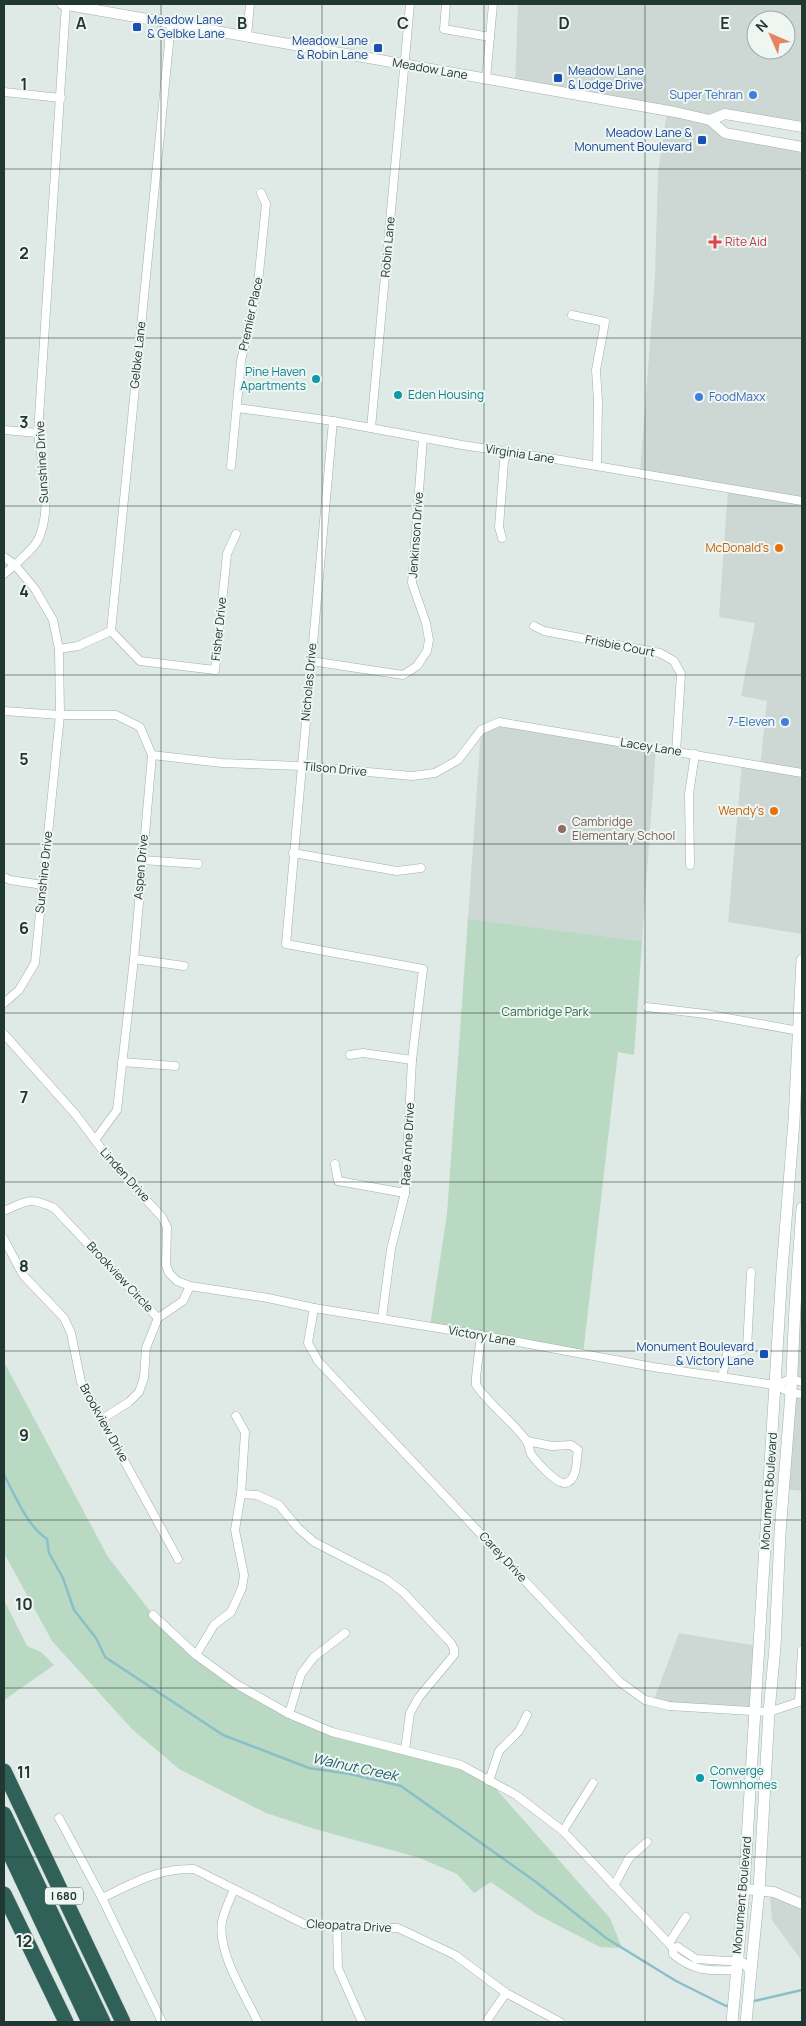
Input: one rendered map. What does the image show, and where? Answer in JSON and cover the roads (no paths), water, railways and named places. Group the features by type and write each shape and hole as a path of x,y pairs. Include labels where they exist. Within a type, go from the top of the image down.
{"highway":[{"name":"I 680","path":"4,1770 123,2022"},
{"name":"I 680","path":"4,1814 103,2022"},
{"name":"I 680","path":"4,1841 89,2022"},
{"path":"4,1894 66,2022"}],"main road":[{"name":"Monument Boulevard","path":"732,2022 744,1889 802,960"},
{"name":"Monument Boulevard","path":"746,2022 759,1890 769,1712 775,1648 780,1533 797,1394 802,1208"}],"street":[{"name":"Meadow Lane","path":"64,4 81,5 486,80 675,112 710,120 725,133 802,147"},
{"name":"Sunshine Drive","path":"4,1004 19,990 35,964 60,715 59,649 53,620 34,589 14,565 37,542 44,524 46,502 38,433 62,98 64,4"},
{"path":"247,36 250,4"},
{"name":"Robin Lane","path":"371,428 410,4"},
{"path":"446,4 444,29 490,37"},
{"path":"486,80 493,4"},
{"name":"Gelbke Lane","path":"111,631 171,23"},
{"path":"4,92 62,98"},
{"name":"Meadow Lane","path":"710,120 725,114 802,127"},
{"name":"Premier Place","path":"231,466 241,361 258,284 266,204 261,193"},
{"path":"572,315 605,322 596,370 598,401 597,466"},
{"name":"Virginia Lane","path":"237,408 333,420 423,438 802,502"},
{"name":"Nicholas Drive","path":"333,420 286,944 423,969"},
{"path":"4,430 38,433"},
{"name":"Jenkinson Drive","path":"311,661 403,675 417,666 427,651 429,640 426,623 412,583 423,438"},
{"path":"502,538 499,527 504,461 508,452"},
{"name":"Fisher Drive","path":"111,631 140,661 215,670 227,554 236,534"},
{"path":"4,557 14,565 4,574"},
{"name":"Frisbie Court","path":"534,626 544,631 660,653 674,661 681,674 676,752"},
{"path":"59,649 78,646 111,631"},
{"name":"Aspen Drive","path":"4,711 60,715 116,715 140,727 152,755 134,959 118,1110 95,1140"},
{"name":"Lacey Lane","path":"499,722 695,754 802,774"},
{"name":"Tilson Drive","path":"152,755 222,763 301,766 412,776 435,773 458,760 481,730 499,722"},
{"path":"690,865 689,794 695,754"},
{"path":"293,853 397,872 421,868"},
{"path":"142,860 198,864"},
{"path":"4,877 10,880 43,885"},
{"path":"134,959 184,966"},
{"name":"Rae Anne Drive","path":"382,1318 390,1249 405,1193 412,1060 423,969"},
{"path":"647,1007 705,1014 799,1031"},
{"name":"Linden Drive","path":"4,1034 76,1115 113,1164 162,1217 167,1227 166,1265 169,1273 177,1281 190,1286"},
{"path":"350,1055 363,1053 412,1060"},
{"path":"122,1062 175,1066"},
{"path":"336,1164 338,1181 405,1193"},
{"name":"Brookview Circle","path":"4,1211 20,1203 36,1200 54,1208 158,1318 146,1348 144,1378 139,1392 129,1402 102,1419"},
{"name":"Brookview Drive","path":"4,1239 23,1275 64,1318 71,1333 81,1382 178,1559"},
{"path":"722,1377 727,1354 747,1348 751,1272"},
{"path":"158,1318 183,1301 190,1286"},
{"name":"Victory Lane","path":"190,1286 481,1335 653,1367 775,1385"},
{"name":"Carey Drive","path":"314,1308 308,1343 318,1361 620,1682 645,1700 669,1706 769,1712"},
{"path":"481,1335 476,1385 527,1441 531,1453 555,1479 560,1483 572,1480 578,1450 575,1447 571,1445 552,1446 527,1441"},
{"path":"775,1385 797,1380"},
{"path":"775,1385 797,1394"},
{"path":"196,1655 214,1625 231,1612 242,1588 244,1575 235,1530 241,1494 245,1432 236,1416"},
{"path":"241,1494 257,1496 279,1505 298,1528 314,1542 386,1579 403,1592 452,1643 454,1655 423,1692 410,1713 406,1750"},
{"path":"153,1615 196,1655 236,1684 289,1714 332,1732 460,1765 516,1796 563,1831 671,1945 678,1947 696,1959 737,1966 742,1962 750,1972"},
{"path":"289,1714 301,1674 314,1657 344,1633"},
{"path":"769,1712 801,1701 802,1650"},
{"path":"489,1781 499,1751 519,1731 527,1715"},
{"path":"563,1831 594,1783"},
{"path":"59,1818 102,1898 162,2022"},
{"path":"614,1886 629,1858 647,1842"},
{"name":"Cleopatra Drive","path":"102,1898 155,1873 176,1868 194,1868 304,1924 337,1927 398,1928 455,1955 506,1993 560,2022"},
{"path":"234,1889 222,1921 221,1934 226,1954 258,2022"},
{"path":"744,1889 784,1895 802,1904"},
{"path":"671,1945 686,1917"},
{"path":"337,1927 338,1968 362,2022"},
{"path":"486,2022 506,1993"}],"waterway":[{"name":"Walnut Creek","path":"4,1475 17,1501 33,1526 47,1539 49,1553 63,1578 74,1610 96,1638 105,1657 223,1735 309,1768 350,1774 401,1786 536,1882 606,1938 676,1981 726,2006 730,2005"},
{"name":"Walnut Creek","path":"750,2002 802,1990"}],"place":[{"name":"Meadow Lane & Gelbke Lane","path":"137,27"},
{"name":"Meadow Lane & Robin Lane","path":"378,48"},
{"name":"Meadow Lane & Lodge Drive","path":"558,78"},
{"name":"Super Tehran","path":"753,95"},
{"name":"Meadow Lane & Monument Boulevard","path":"702,140"},
{"name":"Rite Aid","path":"715,242"},
{"name":"Pine Haven Apartments","path":"316,379"},
{"name":"Eden Housing","path":"398,395"},
{"name":"FoodMaxx","path":"699,397"},
{"name":"McDonald's","path":"779,548"},
{"name":"7-Eleven","path":"785,722"},
{"name":"Wendy's","path":"774,811"},
{"name":"Cambridge Elementary School","path":"562,829"},
{"name":"Monument Boulevard & Victory Lane","path":"764,1354"},
{"name":"Converge Townhomes","path":"700,1778"}],"park label":[{"name":"Cambridge Park","path":"545,1012"}]}
